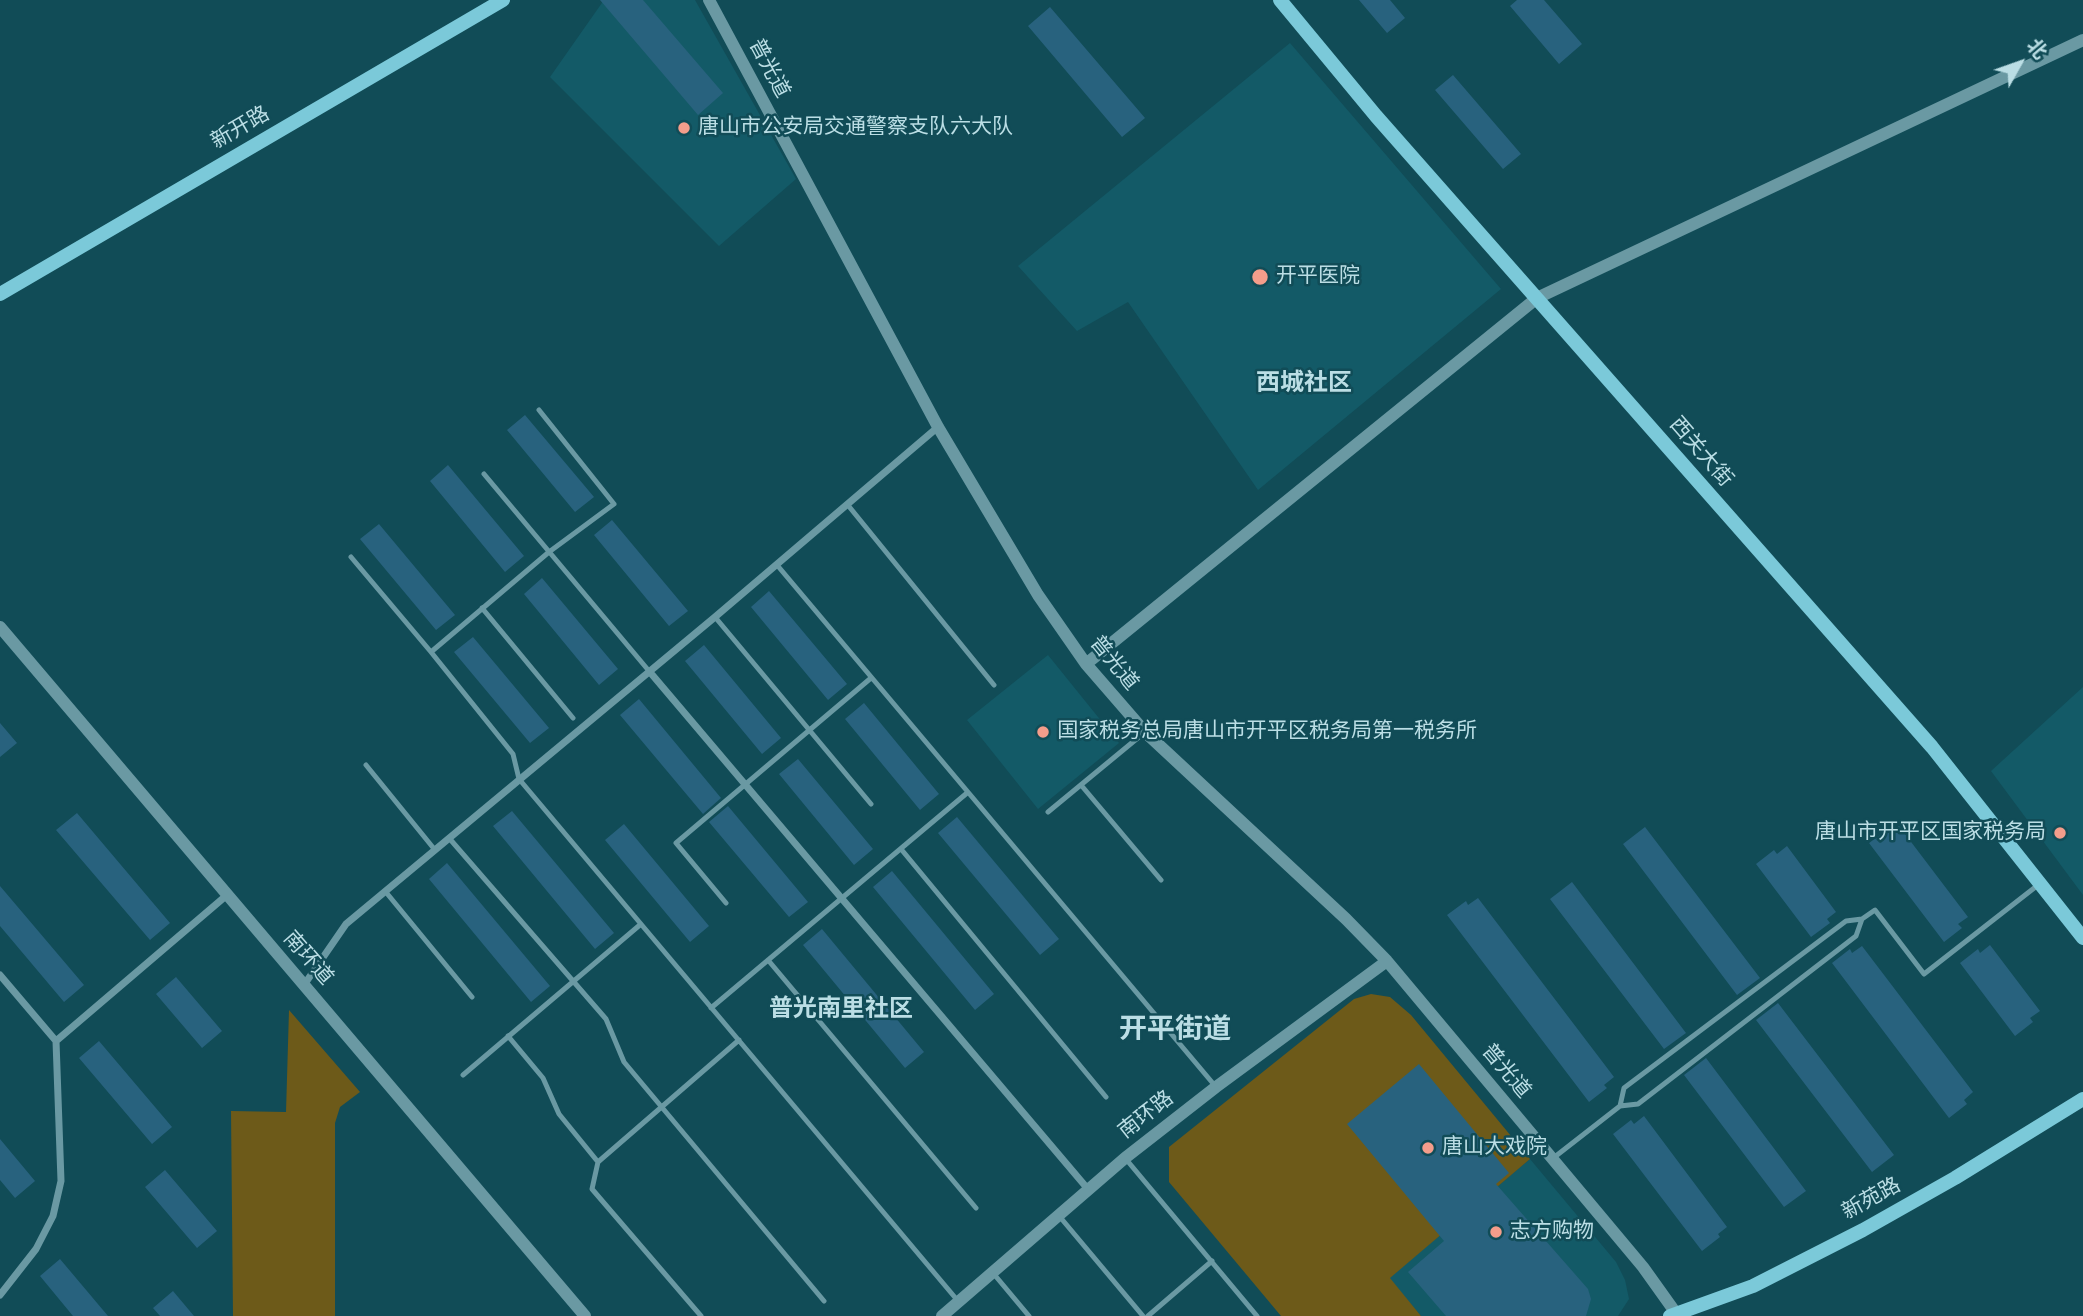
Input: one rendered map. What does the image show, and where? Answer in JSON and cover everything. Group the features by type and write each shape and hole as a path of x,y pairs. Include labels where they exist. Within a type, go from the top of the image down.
{"main road":[{"name":"新开路","path":"0,294 503,0"},
{"name":"西关大街","path":"1280,0 1376,116 1932,747 2083,938"},
{"name":"新苑路","path":"1675,1315 1753,1286 1863,1230 2083,1100"}],"street":[{"name":"普光道","path":"709,0 938,427 1038,595 1086,664 1146,732 1346,919 1387,961 1643,1267 1675,1315"},
{"path":"1086,664 1537,298 2083,40"},
{"path":"304,985 346,924 715,617 938,427"},
{"name":"南环道","path":"0,627 584,1316"},
{"path":"649,671 1087,1188"},
{"path":"56,1041 227,895"},
{"name":"南环路","path":"942,1316 1087,1188 1216,1087 1387,961"},
{"path":"0,975 56,1041 61,1181 53,1216 36,1250 0,1295"}],"lane":[{"path":"431,652 549,552 614,504 539,410"},
{"path":"484,474 649,671"},
{"path":"847,504 994,685"},
{"path":"351,557 513,754 519,779 958,1301"},
{"path":"776,565 1216,1087"},
{"path":"482,608 573,718"},
{"path":"715,617 871,804"},
{"path":"726,903 676,844 871,678"},
{"path":"1048,812 1146,732"},
{"path":"366,765 435,849"},
{"path":"1081,785 1161,880"},
{"path":"711,1008 967,793"},
{"path":"449,838 607,1019 624,1062 824,1301"},
{"path":"901,849 1107,1097"},
{"path":"1620,1106 1624,1088 1846,921 1862,919 1875,910 1924,974 2040,884"},
{"path":"385,891 472,997"},
{"path":"1552,1159 1620,1106 1637,1104 1856,936 1862,919"},
{"path":"463,1074 641,924"},
{"path":"768,960 976,1208"},
{"path":"508,1036 543,1078 559,1114 598,1162"},
{"path":"701,1316 592,1189 598,1162 738,1040"},
{"path":"1125,1158 1257,1316"},
{"path":"1058,1214 1145,1316 1212,1261"},
{"path":"993,1273 1029,1316"}],"shaded area":[{"name":"唐山市公安局交通警察支队六大队","path":"604,0 695,0 796,179 719,246 550,77"},
{"name":"开平医院","path":"1290,43 1501,289 1258,490 1128,302 1077,331 1018,266"},
{"name":"国家税务总局唐山市开平区税务局第一税务所","path":"1048,655 1119,743 1038,809 967,720"},
{"name":"唐山市开平区国家税务局","path":"2083,687 2083,895 1991,771"},
{"path":"1371,994 1390,997 1411,1015 1530,1159 1390,1278 1421,1316 1281,1316 1169,1182 1169,1147 1354,999"},
{"path":"289,1010 360,1092 340,1107 335,1123 335,1316 233,1316 231,1111 286,1112"},
{"name":"志方购物","path":"1530,1159 1616,1262 1625,1280 1629,1299 1618,1316 1421,1316 1389,1278"}],"building":[{"path":"600,0 643,0 723,93 698,115"},
{"path":"1359,0 1390,0 1405,18 1387,33"},
{"path":"1517,0 1544,0 1582,44 1559,64 1510,6"},
{"path":"1050,7 1145,118 1122,137 1028,26"},
{"path":"1453,75 1521,154 1503,169 1435,90"},
{"path":"525,415 594,497 575,512 507,430"},
{"path":"448,465 524,556 505,572 430,481"},
{"path":"612,520 688,611 669,626 594,535"},
{"path":"379,524 455,615 436,630 360,539"},
{"path":"542,578 618,669 599,685 524,594"},
{"path":"769,591 847,684 828,700 751,607"},
{"path":"473,637 549,728 530,743 454,652"},
{"path":"704,645 781,738 762,754 685,661"},
{"path":"639,699 721,798 703,814 620,715"},
{"path":"864,703 939,794 920,810 845,719"},
{"path":"0,723 17,743 0,757"},
{"path":"798,759 873,849 854,865 779,774"},
{"path":"728,806 808,902 789,917 709,822"},
{"path":"512,811 614,933 595,949 493,826"},
{"path":"77,813 170,923 150,940 56,830"},
{"path":"957,817 1059,939 1040,955 938,833"},
{"path":"624,824 709,926 690,942 605,840"},
{"path":"1899,826 1968,917 1958,924 1962,928 1944,942 1869,843 1887,830 1890,833"},
{"path":"1645,827 1760,978 1737,995 1623,844"},
{"path":"1787,846 1836,912 1827,919 1830,923 1811,937 1756,864 1774,850 1777,854"},
{"path":"447,863 550,986 531,1002 429,879"},
{"path":"892,871 994,994 975,1010 873,887"},
{"path":"1572,882 1686,1033 1664,1049 1550,899"},
{"path":"0,886 84,985 64,1002 0,926"},
{"path":"1478,898 1614,1077 1604,1085 1607,1088 1589,1102 1447,915 1466,901 1468,905"},
{"path":"822,929 924,1052 905,1068 803,945"},
{"path":"1990,945 2040,1011 2030,1018 2033,1022 2015,1036 1960,963 1978,949 1980,953"},
{"path":"1862,946 1973,1092 1964,1100 1967,1104 1949,1118 1832,963 1850,949 1852,953"},
{"path":"176,977 222,1031 202,1048 156,994"},
{"path":"1778,1003 1894,1155 1872,1172 1756,1020"},
{"path":"99,1041 172,1127 152,1144 79,1058"},
{"path":"1706,1058 1806,1191 1784,1207 1684,1075"},
{"path":"1419,1064 1509,1173 1496,1184 1588,1289 1591,1299 1586,1316 1446,1316 1408,1272 1444,1241 1347,1124"},
{"path":"1644,1116 1727,1227 1718,1234 1720,1237 1702,1251 1613,1134 1631,1120 1634,1124"},
{"path":"0,1139 35,1181 15,1198 0,1180"},
{"path":"165,1170 217,1231 197,1248 145,1187"},
{"path":"60,1259 108,1316 73,1316 40,1276"},
{"path":"173,1291 194,1316 160,1316 153,1308"}],"place":[{"name":"唐山市公安局交通警察支队六大队","path":"684,128"},
{"name":"开平医院","path":"1260,277"},
{"name":"国家税务总局唐山市开平区税务局第一税务所","path":"1043,732"},
{"name":"唐山市开平区国家税务局","path":"2060,833"},
{"name":"唐山大戏院","path":"1428,1148"},
{"name":"志方购物","path":"1496,1232"}],"district":[{"name":"西城社区","path":"1304,385"},
{"name":"普光南里社区","path":"841,1011"},
{"name":"开平街道","path":"1175,1032"}]}
